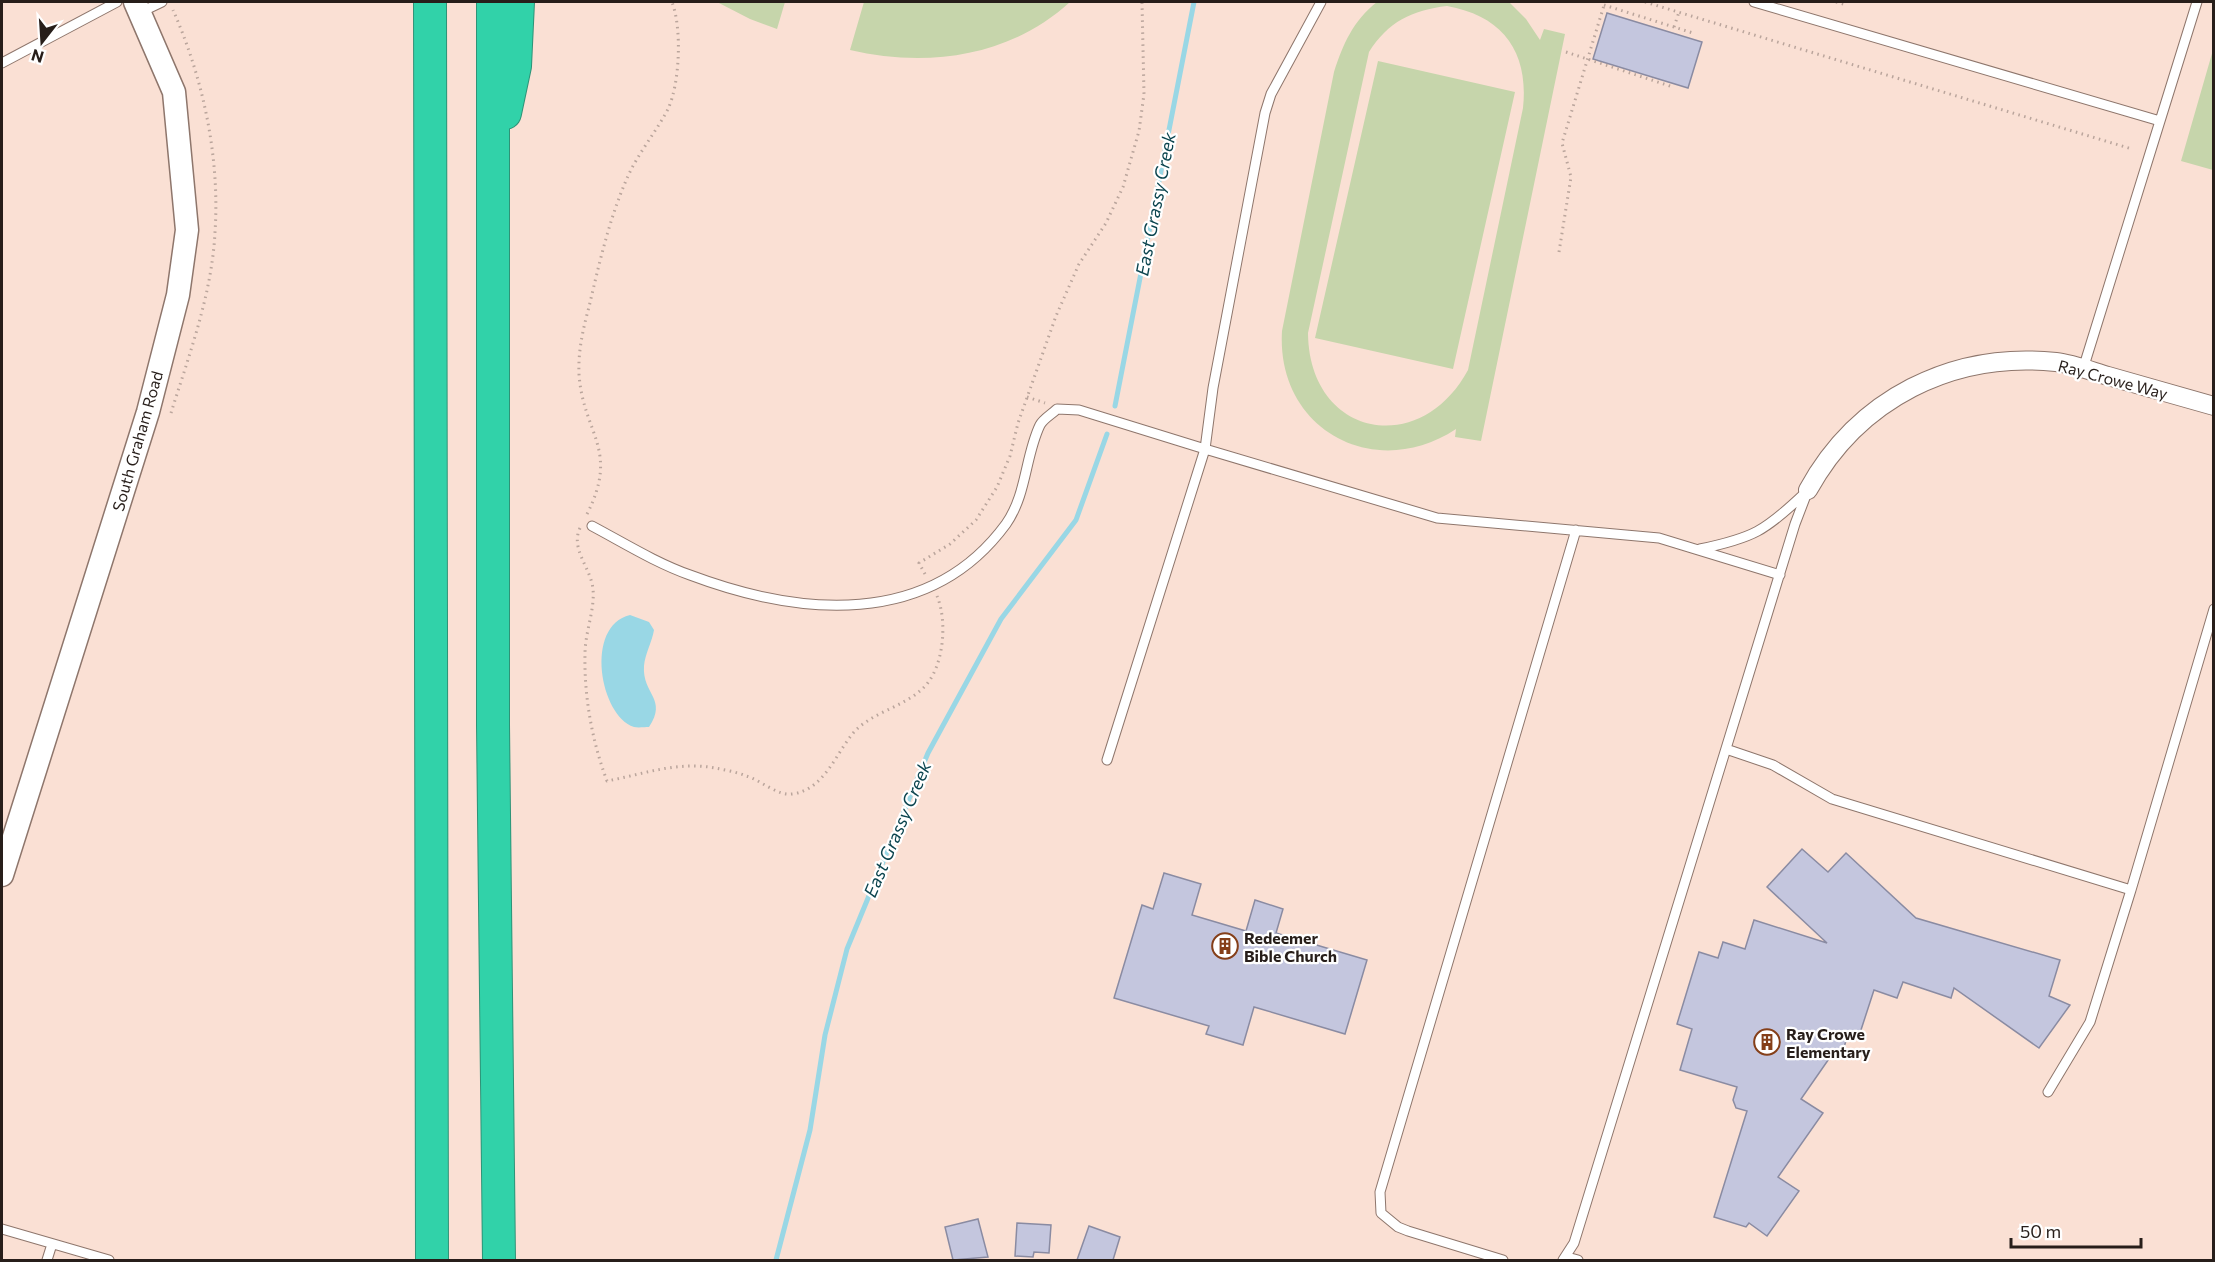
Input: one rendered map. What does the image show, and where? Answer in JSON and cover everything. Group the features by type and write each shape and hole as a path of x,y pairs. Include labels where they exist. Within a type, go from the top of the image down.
{"highway":[{"path":"417,2 431,546"},
{"path":"430,2 432,1260"},
{"path":"493,2 493,725 500,1260"},
{"path":"492,175 516,66 518,2"}],"street":[{"name":"South Graham Road","path":"2,875 148,412 177,295 187,230 174,92 138,7"},
{"name":"Ray Crowe Way","path":"1808,490 1831,454 1849,433 1871,415 1922,381 1969,367 2025,360 2058,362 2214,406"}],"lane":[{"path":"2,63 117,2"},
{"path":"138,7 162,2"},
{"path":"1107,760 1205,449 1213,388 1265,113 1271,94 1321,2"},
{"path":"1754,2 2160,122"},
{"path":"2083,369 2197,2"},
{"path":"587,526 689,575 772,600 816,606 857,607 947,580 981,554 1008,522 1022,490 1041,423 1057,410 1079,410 1437,518 1659,538 1780,575"},
{"path":"1699,550 1750,537 1778,518 1808,490"},
{"path":"1578,1260 1565,1259 1575,1243 1808,490"},
{"path":"1503,1260 1398,1227 1381,1213 1380,1192 1576,530"},
{"path":"2048,1092 2090,1022 2214,609"},
{"path":"1726,749 1773,765 1832,799 2131,890"},
{"path":"2,1229 109,1260"},
{"path":"47,1260 52,1244"}],"path":[{"path":"586,516 595,499 602,461 579,375 581,341 608,237 628,177 645,143 668,109 676,84 678,42 672,2"},
{"path":"587,526 576,545 591,575 594,591 585,653 589,712 607,781 649,770 683,766 714,768 746,775 781,793 793,794 806,789 825,776 856,730 922,690 936,666 944,641 939,600 919,562 950,544 976,520 997,487 1010,456 1018,423 1056,316 1079,264 1106,223 1122,187 1139,130 1144,94 1142,2"},
{"path":"1645,2 2132,149"},
{"path":"1836,2 1847,5"},
{"path":"1559,252 1571,177 1562,143 1605,3 1693,33"},
{"path":"1674,27 1679,12"},
{"path":"1566,52 1673,87"}],"green space":[{"path":"717,2 785,2 777,29 750,19"},
{"path":"864,2 1070,2 1046,21 994,46 938,57 908,58 850,50"},
{"path":"1377,2 1509,2 1526,19 1540,40 1544,29 1565,34 1481,441 1455,437 1456,429 1425,444 1393,450 1363,448 1336,437 1313,419 1295,395 1284,366 1282,331 1334,72 1355,25","holes":["1447,6 1483,18 1508,40 1522,70 1524,88 1523,108 1468,370 1447,398 1423,416 1397,425 1370,424 1346,414 1327,395 1313,368 1308,333 1369,52 1393,25 1412,14"]},
{"path":"2213,50 2214,170 2181,161"},
{"path":"1378,61 1515,92 1453,369 1315,338"}],"water":[{"path":"630,615 649,622 654,630 644,666 644,676 656,710 649,727 634,727 622,719 606,690 602,671 602,652 606,636 616,623"}],"building":[{"path":"1607,13 1702,42 1688,88 1593,59"},
{"name":"Ray Crowe Elementary","path":"1802,849 1828,872 1846,853 1916,918 2060,960 2049,996 2070,1005 2039,1048 1954,988 1951,998 1903,982 1897,998 1874,990 1859,1036 1849,1032 1841,1056 1833,1053 1801,1099 1823,1113 1778,1177 1799,1191 1767,1236 1749,1223 1746,1227 1714,1217 1747,1111 1736,1108 1733,1100 1737,1087 1680,1070 1692,1029 1677,1024 1699,952 1718,958 1723,942 1745,949 1754,920 1827,943 1767,887"},
{"name":"Redeemer Bible Church","path":"1164,873 1201,884 1192,915 1246,931 1255,900 1283,909 1276,933 1367,960 1345,1034 1254,1007 1243,1045 1206,1034 1209,1026 1114,998 1142,905 1153,909"},
{"path":"978,1219 988,1257 953,1260 945,1227"},
{"path":"1017,1223 1051,1225 1049,1253 1034,1252 1033,1257 1015,1256"},
{"path":"1089,1226 1120,1237 1113,1260 1077,1260"}],"waterway":[{"name":"East Grassy Creek","path":"1115,406 1194,2"},
{"name":"East Grassy Creek","path":"776,1260 810,1130 825,1035 847,949 928,753 1001,619 1076,520 1107,434"}],"place":[{"name":"Redeemer Bible Church","path":"1225,946"},
{"name":"Ray Crowe Elementary","path":"1767,1042"}]}
